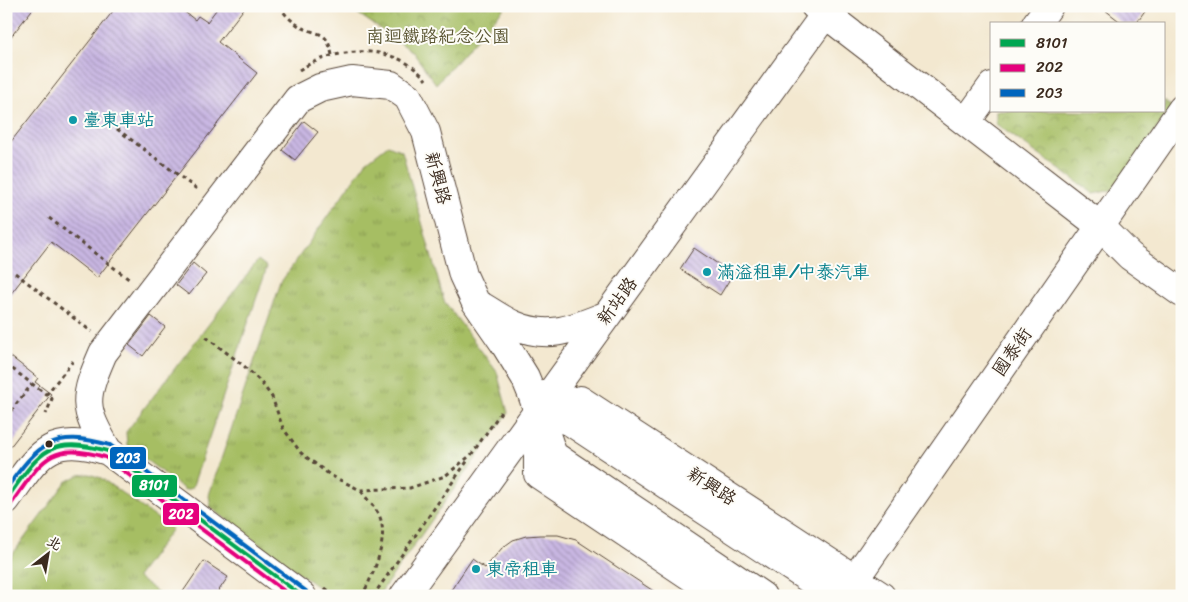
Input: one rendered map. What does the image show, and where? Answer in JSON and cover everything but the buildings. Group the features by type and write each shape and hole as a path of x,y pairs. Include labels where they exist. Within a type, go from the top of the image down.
{"street":[{"path":"1037,22 1049,6"},
{"path":"824,9 1100,226 1130,256 1182,293"},
{"name":"新站路","path":"404,596 824,9"},
{"name":"新興路","path":"108,451 95,430 87,408 89,384 103,354 298,99 320,88 352,81 392,85 408,97 426,132 463,276 475,302 525,377 553,455 762,596"},
{"path":"966,122 990,89"},
{"name":"國泰街","path":"844,590 1182,109"},
{"path":"475,302 513,324 540,333 577,327 605,316"},
{"name":"新興路","path":"538,411 571,422 844,590 881,596"},
{"name":"新興路","path":"538,411 538,474 720,596"},
{"path":"6,500 35,461 50,448 62,445 86,444 108,451 313,592"}],"path":[{"path":"279,6 290,19 302,28 316,31 324,37 330,45 332,55"},
{"path":"117,129 201,192"},
{"path":"49,218 133,282"},
{"path":"15,273 94,333"},
{"path":"206,337 244,366 260,381 272,397 284,428 301,453 330,475 360,490 379,514 382,533 380,556 362,596"},
{"path":"6,364 52,399 46,414"},
{"path":"6,417 32,384"},
{"path":"373,596 501,412"},
{"path":"360,490 410,488 445,476 471,455"},
{"path":"313,592 336,596"}],"green space":[{"name":"南迴鐵路紀念公園","path":"347,6 506,6 436,84 412,51"},
{"path":"1166,102 1172,107 1115,189 1094,194 996,124 996,112 1166,112"},
{"path":"388,145 402,151 444,301 497,372 508,413 378,596 330,596 211,508 209,495 281,282 366,162"},
{"path":"258,260 267,267 192,488 185,490 127,445 126,432"},
{"path":"89,474 101,478 172,529 137,577 163,596 6,596 6,563 66,482 79,475"}],"transit line":[{"name":"203","path":"6,489 28,460 49,444 61,440 74,439 91,440 110,445 306,591"},
{"name":"8101","path":"6,500 27,470 46,452 58,447 71,445 108,451 302,596"},
{"name":"202","path":"11,504 39,466 48,458 71,452 105,457 291,596"}],"place":[{"name":"臺東車站","path":"73,120"},
{"name":"滿溢租車/中泰汽車","path":"707,272"},
{"name":"東帝租車","path":"476,569"}]}
